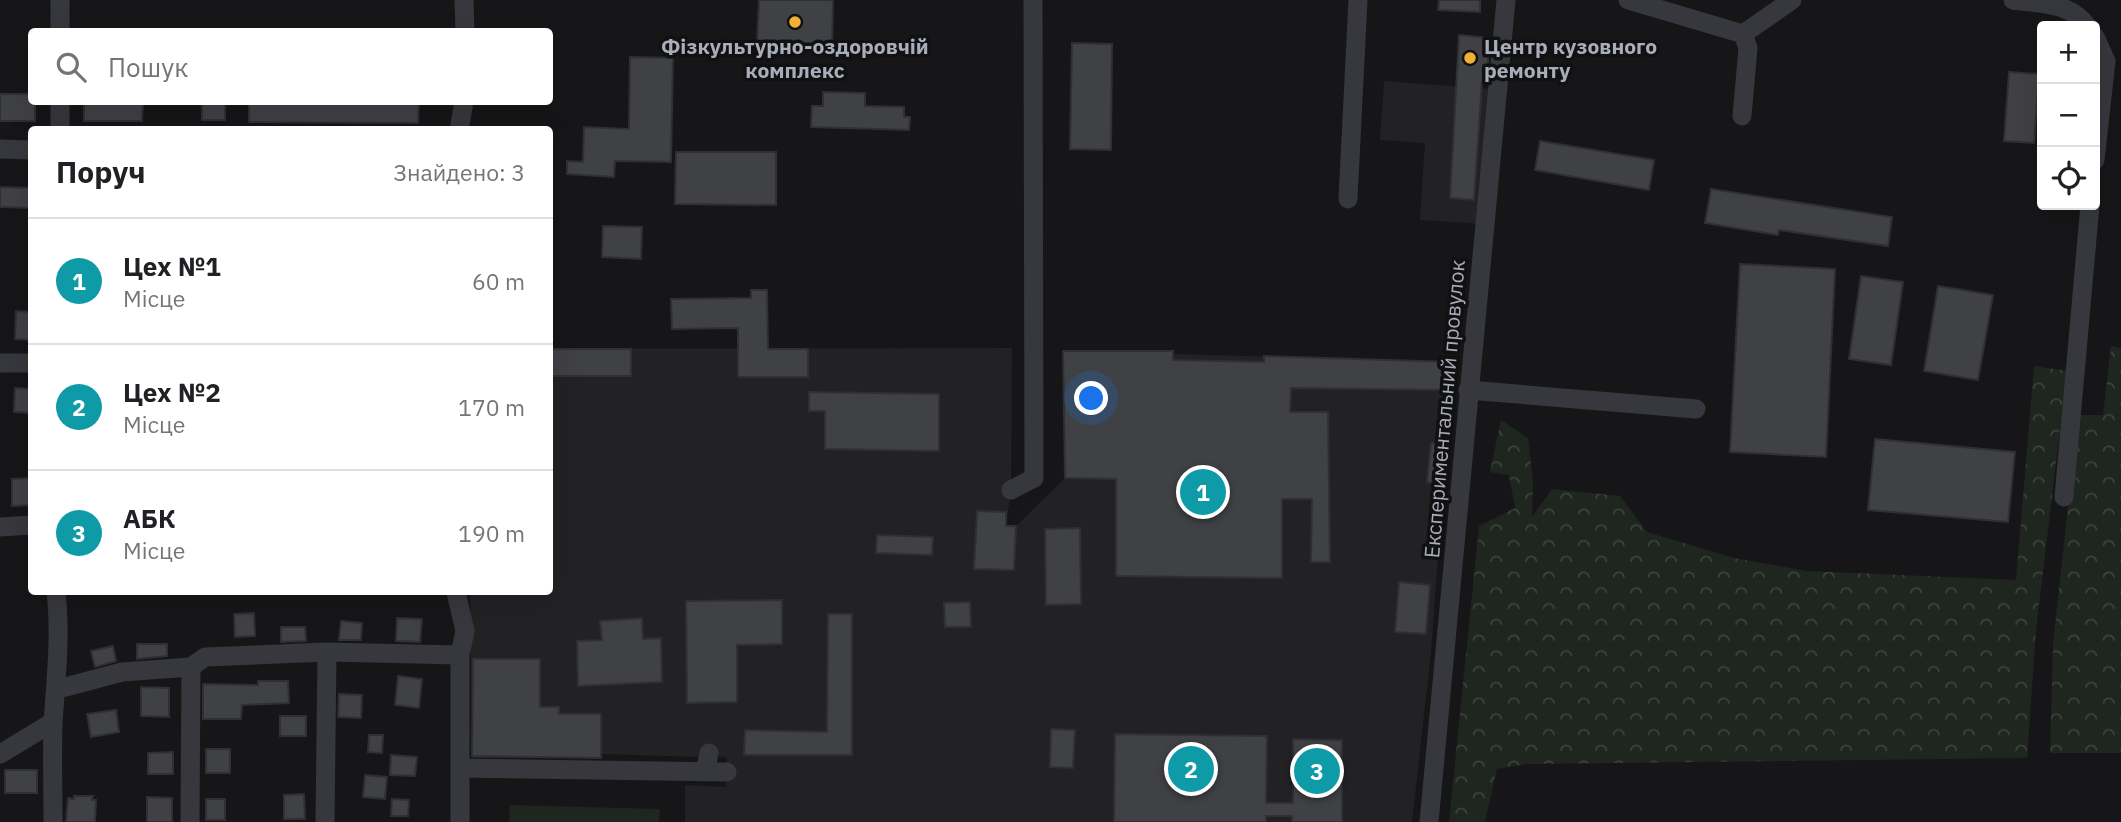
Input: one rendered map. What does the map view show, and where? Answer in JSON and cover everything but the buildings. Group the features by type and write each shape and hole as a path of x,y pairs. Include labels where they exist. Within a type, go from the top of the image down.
{"street":[{"path":"60,0 60,28"},
{"path":"464,0 465,28"},
{"path":"1011,489 1034,478 1033,0"},
{"path":"1348,199 1358,0"},
{"name":"Експериментальний провулок","path":"1429,822 1458,415 1468,390 1506,0"},
{"path":"1628,0 1742,34"},
{"path":"1742,34 1792,0"},
{"path":"2013,0 2063,6 2078,13 2084,21"},
{"path":"1742,34 1748,48 1742,116"},
{"path":"2096,147 2106,61 2100,48"},
{"path":"60,105 60,126"},
{"path":"460,126 463,105"},
{"path":"0,149 28,150"},
{"path":"2064,497 2090,210"},
{"path":"0,363 28,363"},
{"path":"1468,390 1696,409"},
{"path":"0,527 28,525"},
{"path":"54,822 54,722 58,689 59,621 56,595"},
{"path":"457,595 465,631 460,655 460,822"},
{"path":"58,689 122,672 191,667 205,657 327,652 460,655"},
{"path":"325,822 327,652"},
{"path":"190,822 191,667"},
{"path":"0,754 54,722"},
{"path":"460,768 707,762 727,772"}],"shaded area":[{"path":"1384,81 1492,89 1483,224 1420,220 1425,143 1380,140"},
{"path":"1012,348 1011,490 1006,526 1016,526 1065,478 1063,351 1457,362 1446,445 1431,652 1412,822 685,822 685,785 726,787 727,758 702,753 697,757 602,754 601,758 472,758 470,595 553,595 553,349"}],"green space":[{"path":"2111,346 2121,348 2121,753 2050,753 2053,644 2078,415 2103,415"},
{"path":"2034,366 2067,371 2036,630 2027,758 1526,764 1497,769 1485,822 1449,822 1479,526 1515,508 1509,475 1490,472 1501,420 1528,438 1533,482 1532,517 1552,489 1620,496 1647,532 1734,558 1807,571 2016,580"},
{"path":"510,805 660,809 659,822 509,822"}],"place":[{"name":"Фізкультурно-оздоровчій комплекс","path":"795,22"},
{"name":"Центр кузовного ремонту","path":"1470,58"},
{"name":"Цех №1","path":"1203,492"},
{"name":"Цех №2","path":"1191,769"},
{"name":"АБК","path":"1317,771"}]}
